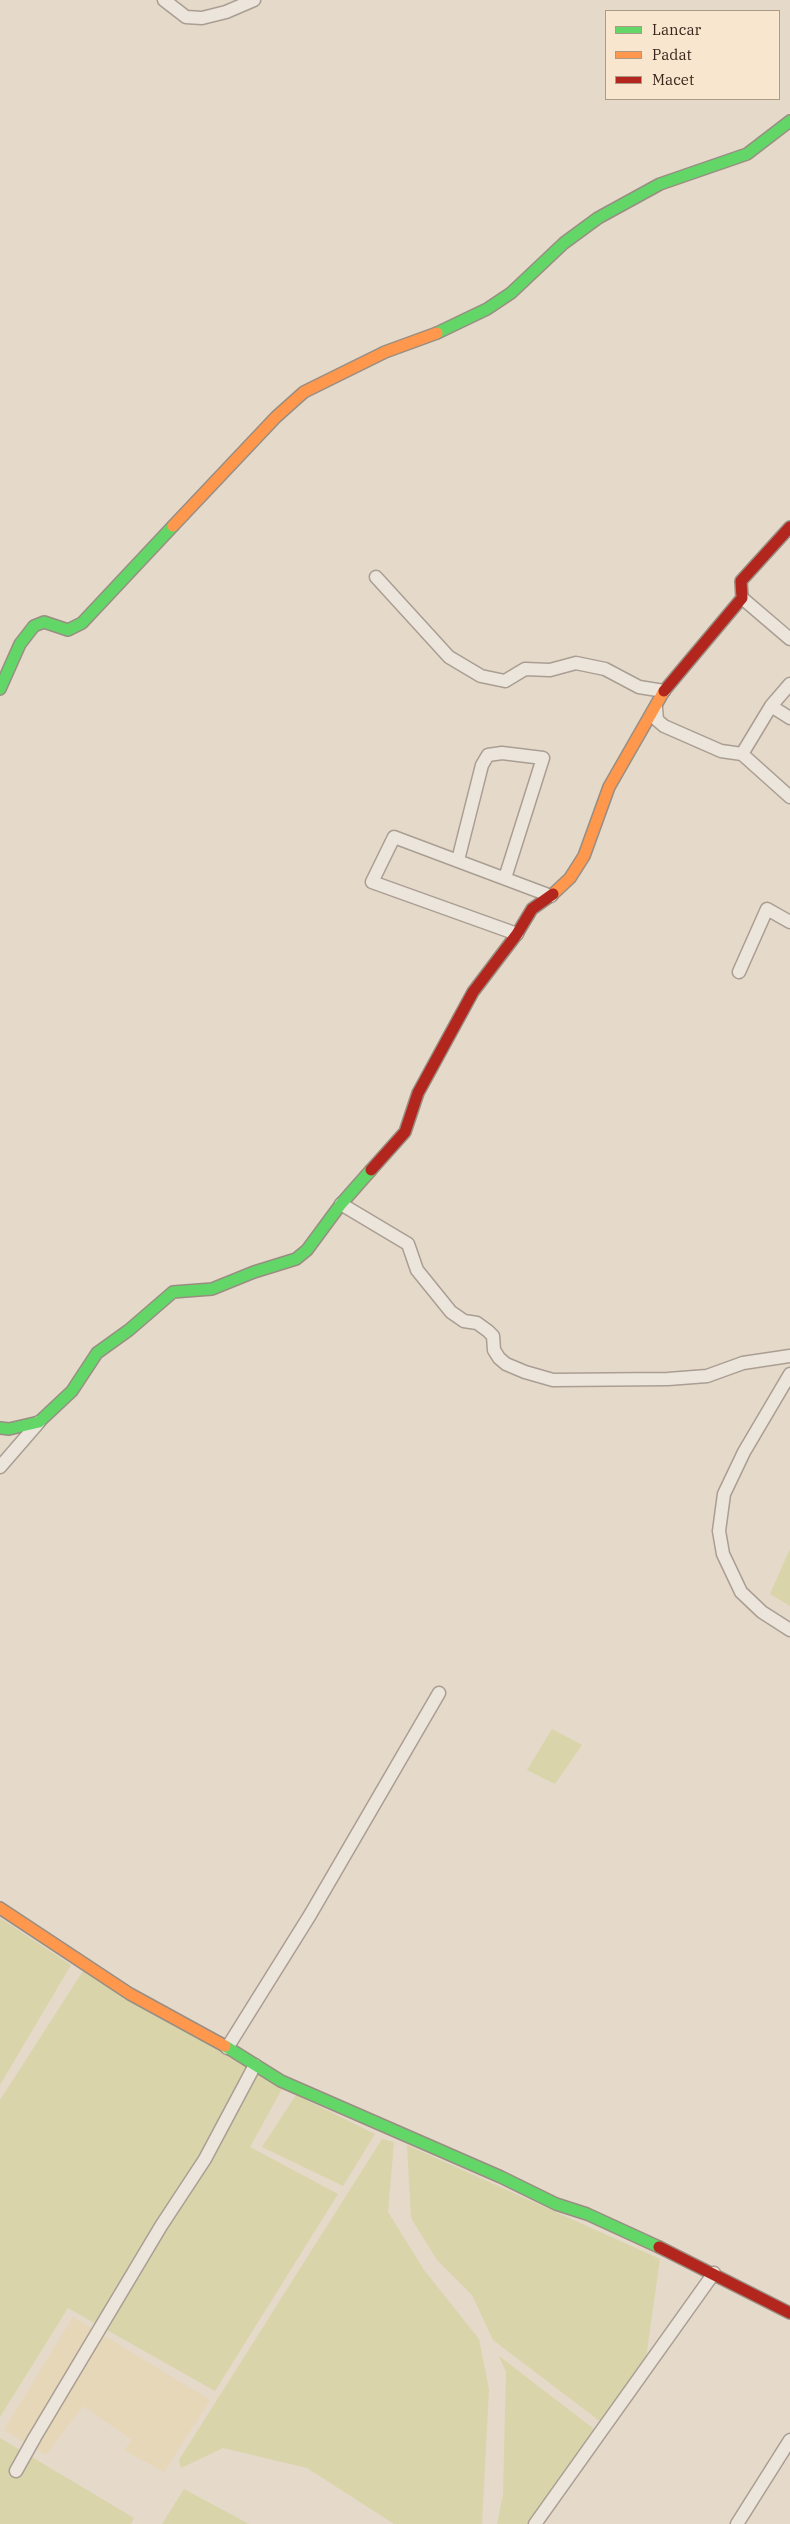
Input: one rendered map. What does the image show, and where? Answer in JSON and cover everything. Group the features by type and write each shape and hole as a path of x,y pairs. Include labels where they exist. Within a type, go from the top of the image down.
{"street":[{"path":"164,0 186,17 202,18 226,12 254,0"},
{"path":"0,689 20,644 34,626 44,622 68,630 82,623 270,423 299,396 385,352 439,332 487,309 511,293 564,244 598,218 660,184 740,157 756,148 790,121"},
{"path":"0,1467 39,1422 72,1391 97,1353 129,1330 173,1292 212,1289 254,1272 296,1259 308,1250 341,1204 405,1132 418,1093 473,992 517,934 532,909 551,896 570,878 584,856 609,787 656,708 664,691 742,598 742,581 790,526"},
{"path":"376,577 449,657 481,676 505,681 525,670 550,670 576,663 605,669 640,687 664,691"},
{"path":"742,598 790,639"},
{"path":"742,754 771,706 790,684"},
{"path":"771,706 790,718"},
{"path":"656,708 657,720 664,726 721,751 742,754 790,797"},
{"path":"458,860 482,765 488,755 502,753 543,758 505,878"},
{"path":"517,934 372,882 394,837 551,896"},
{"path":"738,972 767,908 790,922"},
{"path":"341,1204 408,1244 417,1270 451,1312 464,1321 478,1323 488,1330 493,1336 494,1350 499,1358 506,1364 525,1372 553,1380 668,1379 707,1376 743,1363 790,1356"},
{"path":"790,1374 744,1452 724,1494 719,1531 723,1554 741,1592 762,1612 790,1630"},
{"path":"0,1428 9,1429 39,1422"},
{"path":"227,2048 315,1907 439,1693"},
{"path":"0,1908 130,1994 304,2092 501,2177 556,2204 587,2214 714,2273 790,2313"},
{"path":"16,2471 152,2242 205,2159 255,2065"},
{"path":"535,2524 714,2273"},
{"path":"737,2524 790,2440"}],"shaded area":[{"path":"790,1549 790,1606 770,1594"},
{"path":"552,1729 582,1745 555,1784 527,1770"},
{"path":"0,1918 71,1965 0,2085"},
{"path":"85,1968 283,2087 250,2147 338,2194 215,2391 68,2308 0,2417 0,2100"},
{"path":"296,2095 375,2134 343,2186 262,2147"},
{"path":"382,2139 394,2142 388,2212 424,2270 479,2339 489,2389 482,2524 394,2524 307,2468 223,2448 181,2468 179,2460"},
{"path":"407,2145 660,2259 646,2358 601,2422 493,2340 472,2295 437,2260 411,2218"},
{"path":"73,2317 210,2400 164,2472 124,2450 132,2440 83,2406 46,2455 4,2430"},
{"path":"499,2356 594,2429 528,2524 497,2524 503,2495 506,2372"},
{"path":"0,2438 134,2518 131,2524 0,2524"},
{"path":"184,2489 249,2524 162,2524"}],"traffic: fast":[{"path":"437,333 487,309 511,293 564,243 598,218 660,184 747,154 790,121"},
{"path":"0,689 20,644 34,626 44,622 68,630 82,623 173,526"},
{"path":"0,1428 9,1429 39,1422 72,1391 97,1353 129,1330 173,1292 212,1289 254,1272 296,1259 307,1250 341,1204 371,1170"},
{"path":"225,2046 281,2081 501,2177 556,2204 587,2214 659,2247"}],"traffic: slow":[{"path":"173,526 276,417 304,392 385,352 437,333"},
{"path":"553,894 570,878 584,856 609,787 664,691"},
{"path":"0,1908 130,1994 225,2046"}],"traffic: jam":[{"path":"664,691 742,598 741,581 790,527"},
{"path":"371,1170 405,1132 418,1093 473,992 517,934 532,909 553,894"},
{"path":"659,2247 790,2313"}]}
